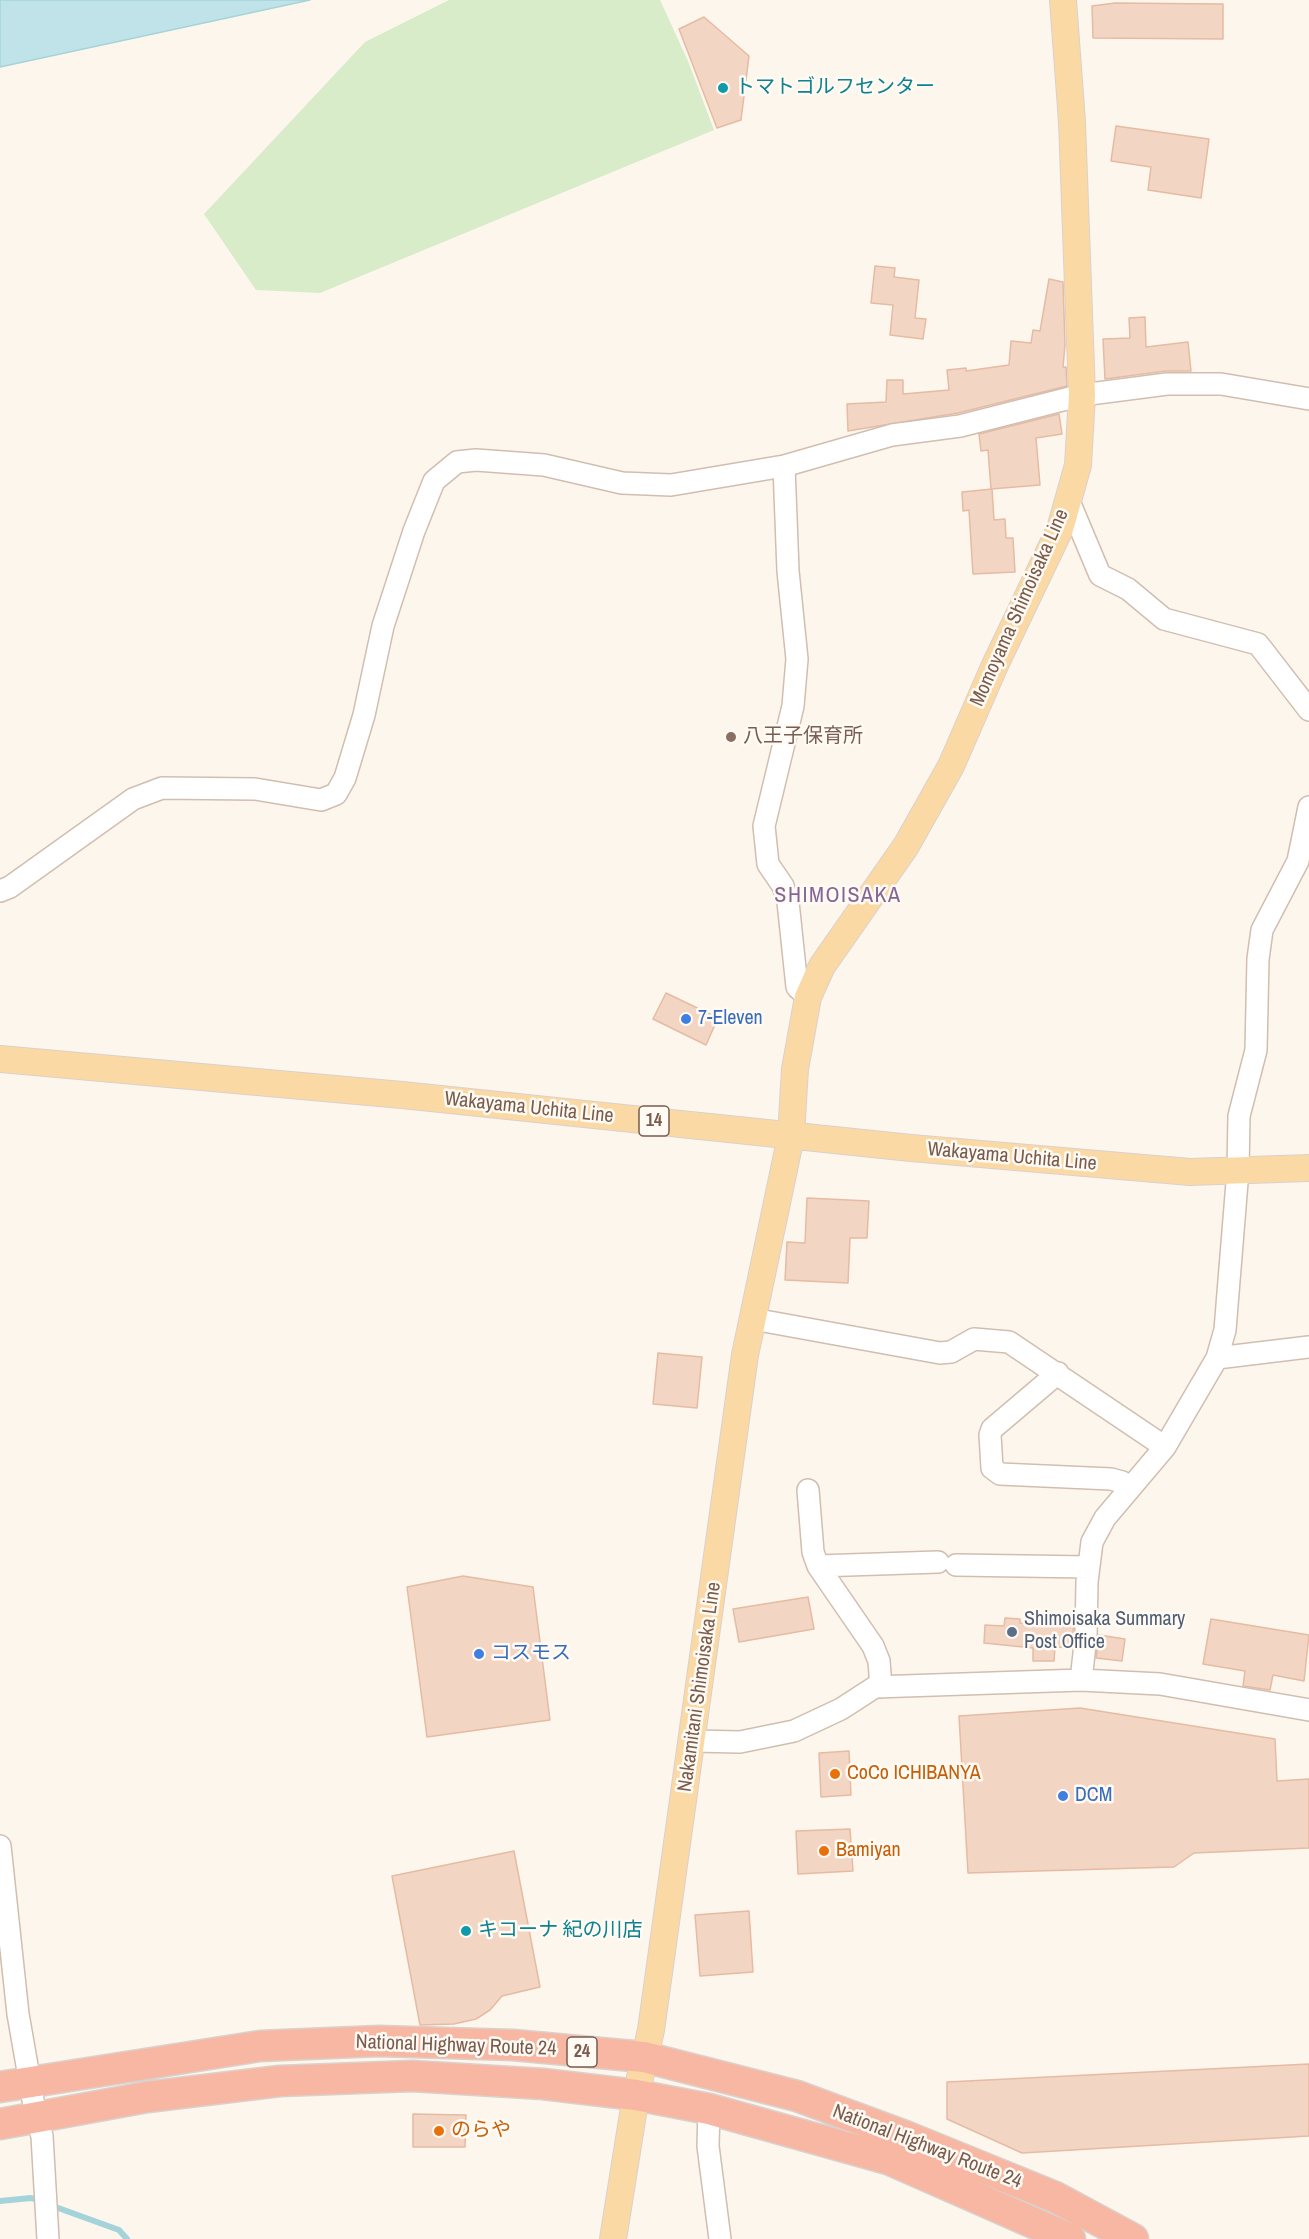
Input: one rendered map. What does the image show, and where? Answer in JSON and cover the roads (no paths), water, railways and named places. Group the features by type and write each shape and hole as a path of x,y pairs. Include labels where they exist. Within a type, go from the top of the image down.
{"highway":[{"name":"National Highway Route 24","path":"0,2087 260,2046 343,2042 513,2045 644,2057 797,2096 895,2132 1055,2197 1133,2239"},
{"name":"National Highway Route 24","path":"0,2124 147,2097 291,2080 412,2076 543,2084 636,2095 708,2109 888,2159 1070,2239"}],"main road":[{"name":"Momoyama Shimoisaka Line","path":"791,1136 795,1069 808,997 822,966 906,846 951,766 994,665 1060,529 1078,465 1082,395 1072,122 1064,0"},
{"name":"Wakayama Uchita Line","path":"0,1059 402,1095 791,1136 1190,1172 1309,1167"},
{"name":"Nakamitani Shimoisaka Line","path":"613,2239 636,2095 651,2030 746,1355 791,1136"}],"street":[{"path":"0,891 10,887 133,799 162,788 255,789 321,800 336,794 345,778 364,715 383,626 414,531 434,482 457,462 476,460 544,465 622,483 671,484 784,466 892,435 960,426 1082,395 1167,384 1221,384 1309,399"},
{"path":"784,466 788,571 797,659 793,706 764,826 768,864 783,886 788,902 797,987 808,997"},
{"path":"1068,500 1100,575 1128,589 1164,619 1258,644 1309,710"},
{"path":"1081,1680 1086,1636 1088,1567 1092,1542 1105,1518 1165,1447 1217,1358 1226,1330 1238,1170 1239,1116 1256,1050 1258,960 1262,930 1298,861 1309,807"},
{"path":"753,1318 940,1353 951,1353 974,1339 1009,1342 1165,1447"},
{"path":"1217,1358 1309,1347"},
{"path":"1058,1373 992,1429 990,1435 992,1468 1000,1474 1111,1479 1131,1488"},
{"path":"808,1490 813,1552 818,1566 873,1646 879,1661 881,1687"},
{"path":"818,1566 947,1563 1088,1567"},
{"path":"693,1741 740,1742 794,1731 841,1708 875,1687 1081,1680 1160,1684 1309,1710"},
{"path":"0,1846 18,2014 32,2081 36,2117 42,2136 48,2239"},
{"path":"708,2109 708,2146 720,2239"}],"water":[{"path":"0,0 310,0 0,67"}],"waterway":[{"path":"0,2201 31,2198 41,2201"},
{"path":"50,2205 119,2230 127,2239"}],"place":[{"name":"トマトゴルフセンター","path":"723,88"},
{"name":"八王子保育所","path":"731,737"},
{"name":"7-Eleven","path":"686,1019"},
{"name":"Shimoisaka Summary Post Office","path":"1012,1632"},
{"name":"コスモス","path":"479,1654"},
{"name":"CoCo ICHIBANYA","path":"835,1774"},
{"name":"DCM","path":"1063,1796"},
{"name":"Bamiyan","path":"824,1851"},
{"name":"キコーナ 紀の川店","path":"466,1931"},
{"name":"のらや","path":"439,2131"}],"district":[{"name":"SHIMOISAKA","path":"838,896"}]}
